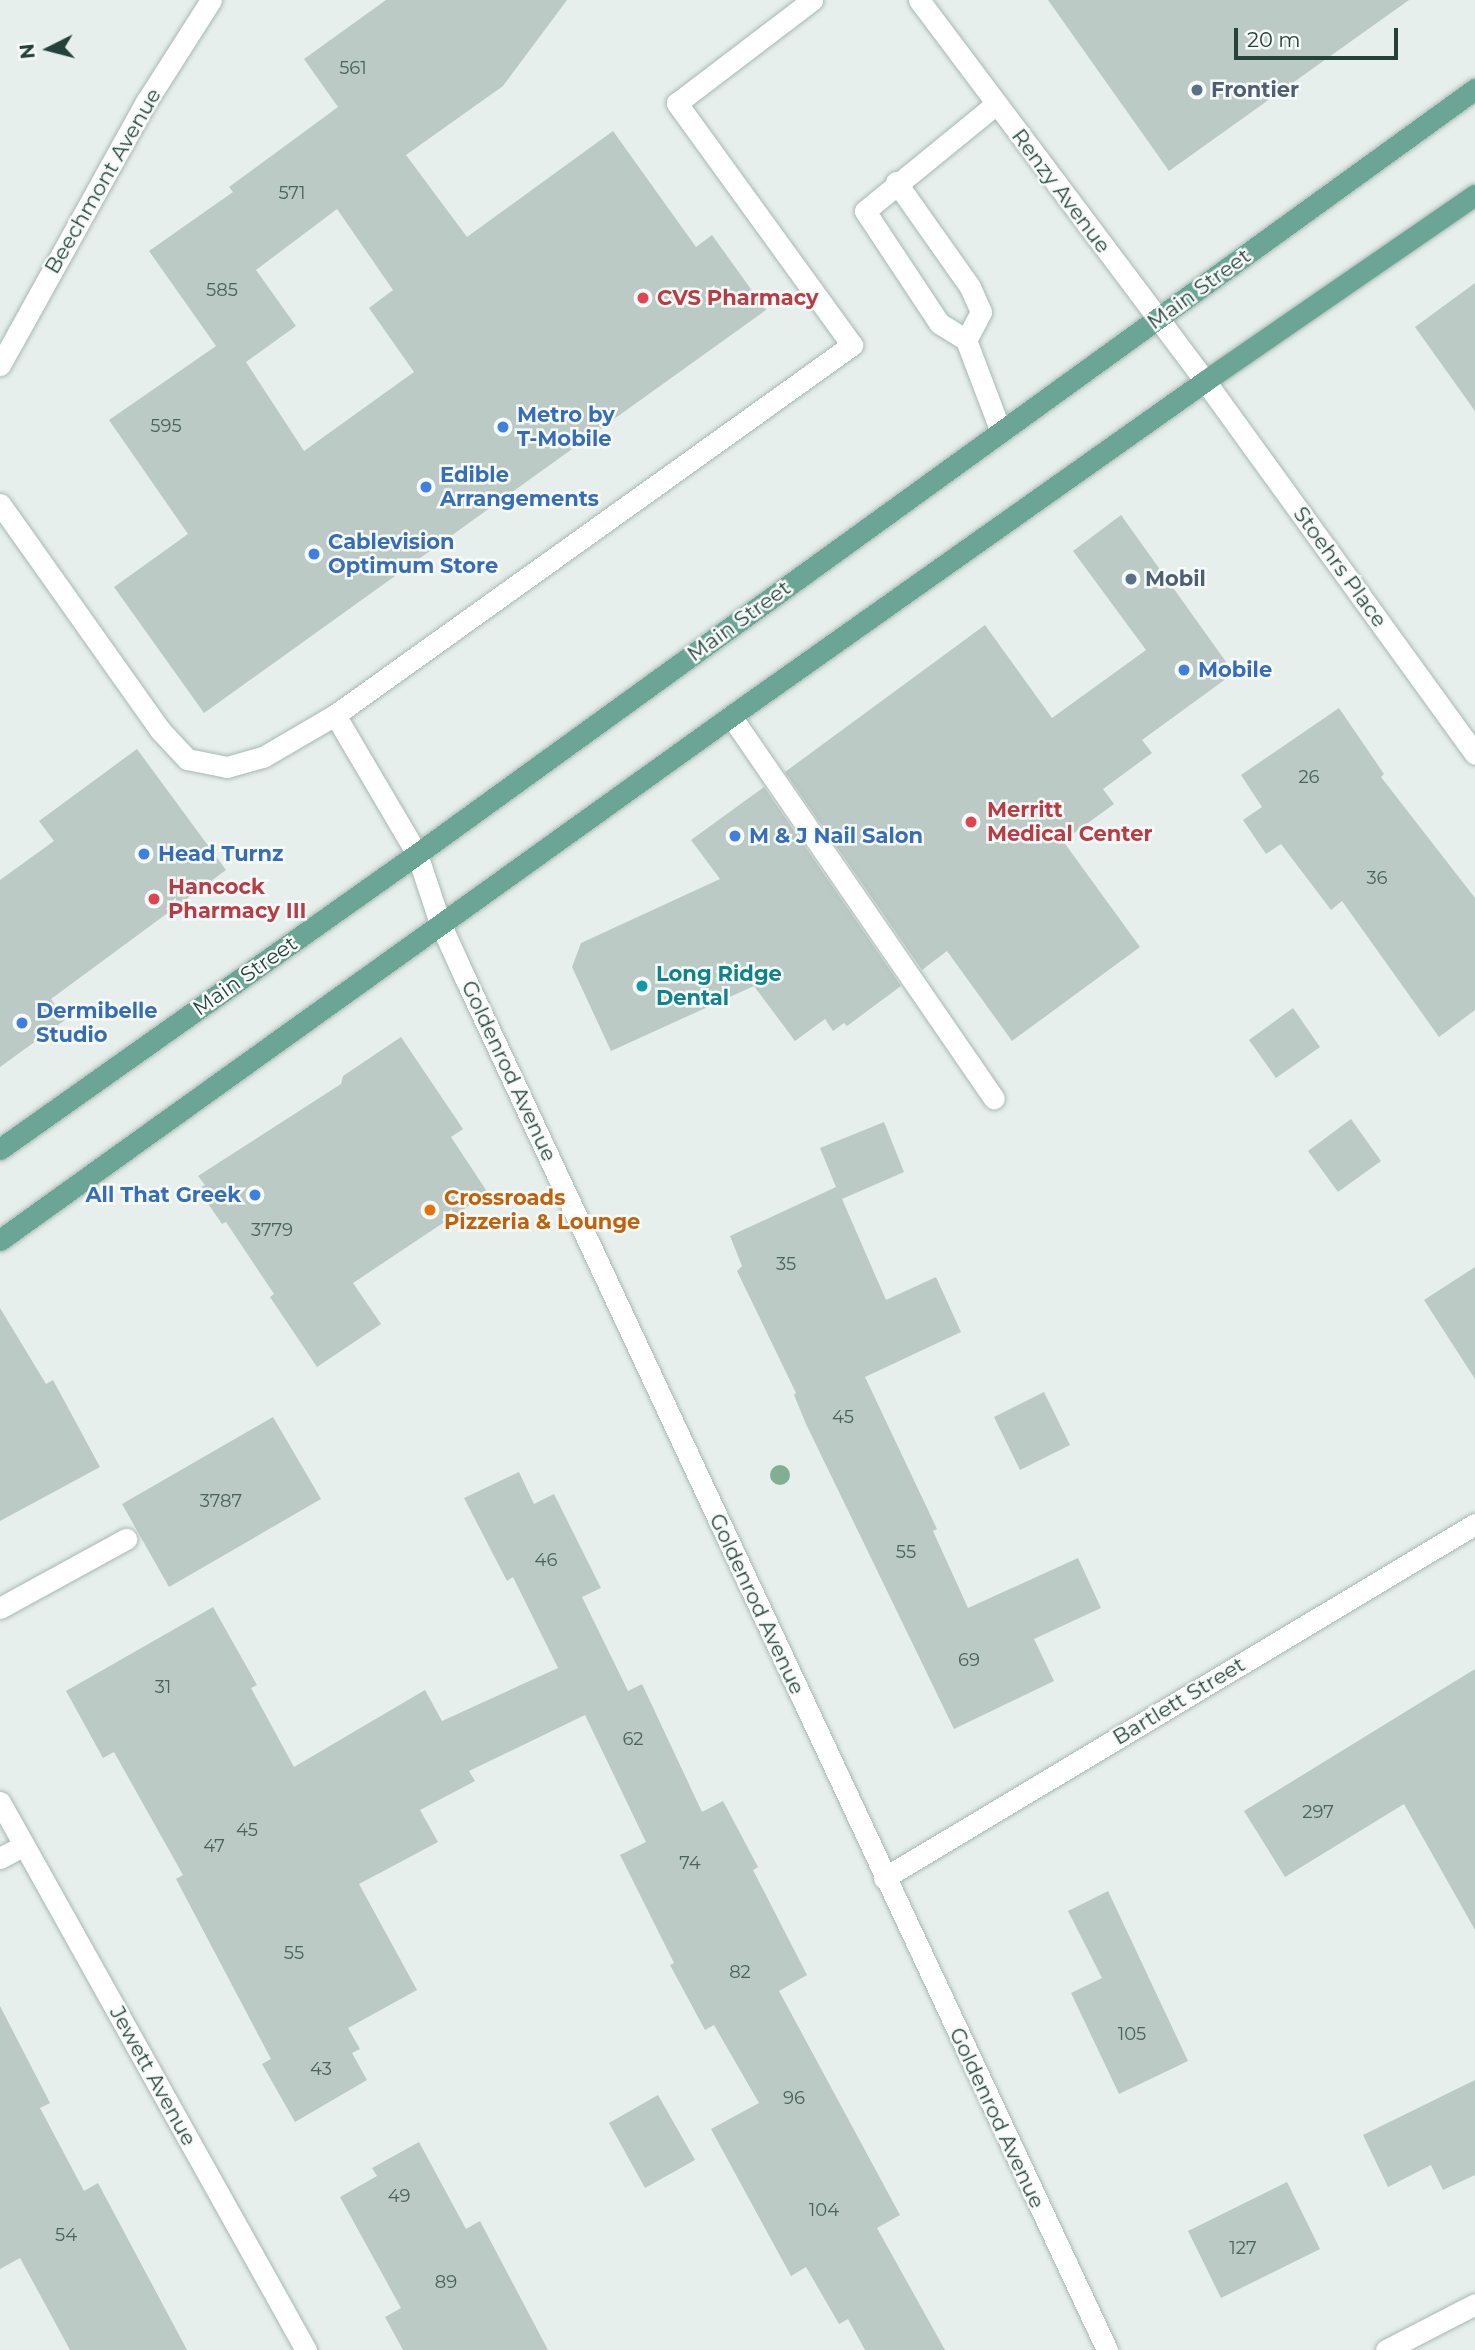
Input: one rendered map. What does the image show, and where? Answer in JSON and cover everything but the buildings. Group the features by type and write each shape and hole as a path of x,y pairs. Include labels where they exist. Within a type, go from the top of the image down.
{"main road":[{"name":"Main Street","path":"0,1149 417,854 1475,89"},
{"path":"0,1240 731,716 1205,381 1475,195"}],"street":[{"name":"Beechmont Avenue","path":"0,365 146,103 211,0"},
{"path":"0,504 159,730 187,759 227,767 263,757 335,715 852,345 677,103 813,0"},
{"name":"Renzy Avenue","path":"919,0 1205,381"},
{"path":"996,104 865,211 939,323 966,340 1001,432"},
{"path":"896,183 970,287 981,312 966,340"},
{"name":"Stoehrs Place","path":"1205,381 1475,754"},
{"name":"Goldenrod Avenue","path":"335,715 417,854 440,923 884,1878 1107,2350"},
{"path":"731,716 995,1098"},
{"name":"Bartlett Street","path":"884,1878 1475,1524"},
{"path":"0,1608 125,1539"},
{"name":"Jewett Avenue","path":"0,1802 306,2350"},
{"path":"0,1858 24,1846"},
{"path":"1386,2350 1475,2304"}],"place":[{"name":"Frontier","path":"1197,90"},
{"name":"CVS Pharmacy","path":"643,298"},
{"name":"Metro by T-Mobile","path":"503,427"},
{"name":"Edible Arrangements","path":"426,487"},
{"name":"Cablevision Optimum Store","path":"314,554"},
{"name":"Mobil","path":"1131,579"},
{"name":"Mobile","path":"1184,670"},
{"name":"Merritt Medical Center","path":"971,822"},
{"name":"M & J Nail Salon","path":"735,836"},
{"name":"Head Turnz","path":"144,854"},
{"name":"Hancock Pharmacy III","path":"154,899"},
{"name":"Long Ridge Dental","path":"642,986"},
{"name":"Dermibelle Studio","path":"22,1023"},
{"name":"All That Greek","path":"255,1195"},
{"name":"Crossroads Pizzeria & Lounge","path":"430,1210"}]}
